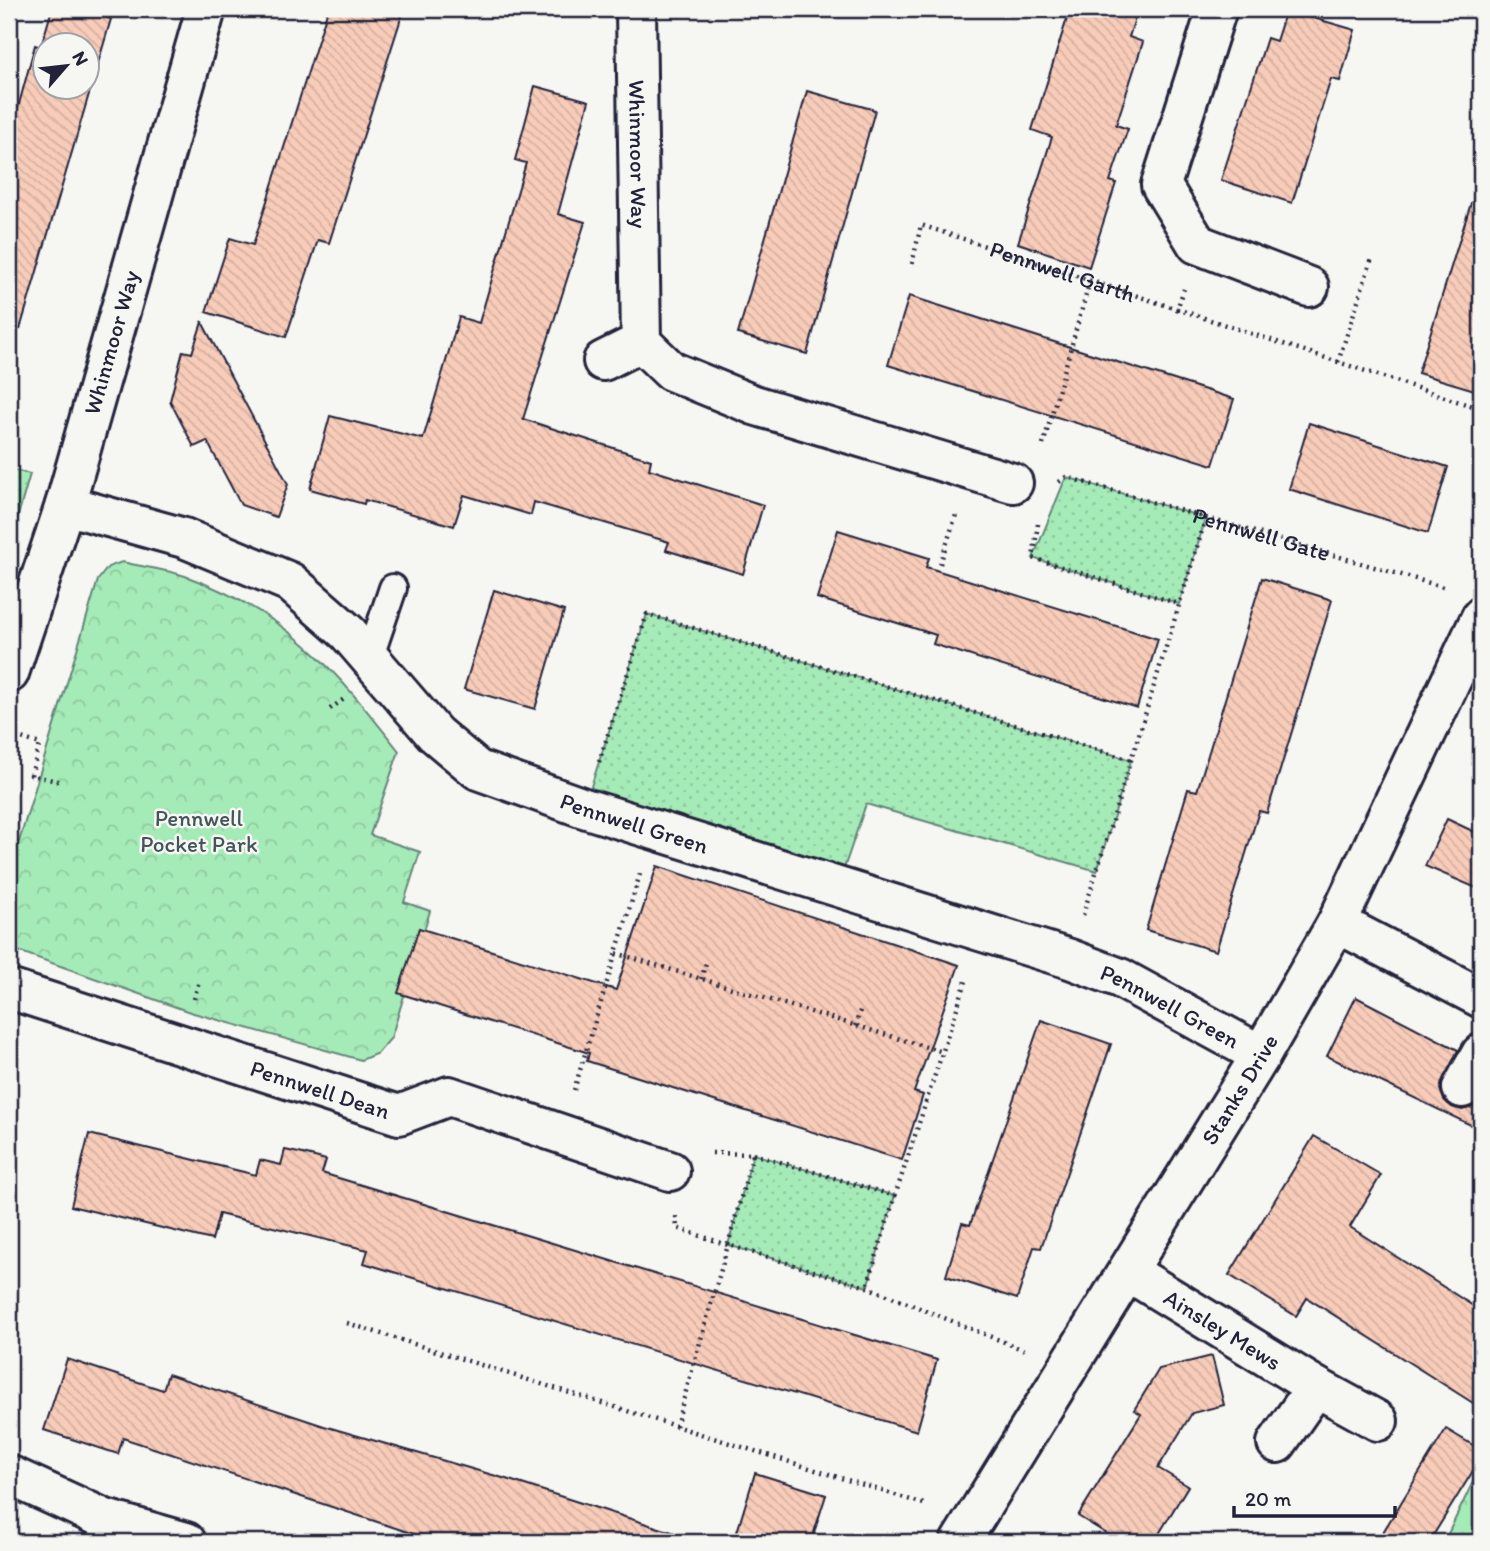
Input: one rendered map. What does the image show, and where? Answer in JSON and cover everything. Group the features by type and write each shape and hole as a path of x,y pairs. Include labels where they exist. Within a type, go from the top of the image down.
{"street":[{"name":"Whinmoor Way","path":"9,673 65,505 206,9"},
{"name":"Whinmoor Way","path":"636,9 641,342"},
{"path":"1217,9 1161,186 1197,244 1309,287"},
{"path":"603,361 641,342 671,371 709,388 1021,494"},
{"name":"Pennwell Green","path":"65,505 184,538 290,582 348,633 435,734 478,770 584,808 1070,959 1119,978 1261,1055"},
{"name":"Stanks Drive","path":"967,1531 1129,1272 1261,1055 1337,923 1481,617"},
{"path":"1337,923 1481,998"},
{"name":"Pennwell Dean","path":"9,989 398,1115 449,1096 560,1136 670,1171"},
{"path":"1462,1088 1481,1054"},
{"name":"Ainsley Mews","path":"1129,1272 1316,1387 1378,1421"},
{"path":"1277,1443 1316,1387"},
{"path":"9,1475 104,1519 186,1542"}],"lane":[{"path":"369,659 393,588"}],"path":[{"name":"Pennwell Garth","path":"912,264 921,225 1177,309"},
{"path":"1197,244 1177,309 1481,409"},
{"path":"1338,362 1372,258"},
{"path":"1090,281 1035,473 1021,494 1032,558 1179,604"},
{"name":"Pennwell Gate","path":"1021,494 1066,478 1455,590"},
{"path":"1070,959 1206,518"},
{"path":"584,808 647,614 1131,760"},
{"path":"9,734 40,744 31,775 61,782"},
{"path":"560,1136 653,830"},
{"path":"867,1287 983,932"},
{"path":"616,953 943,1052"},
{"path":"701,979 707,960"},
{"path":"855,1026 861,1008"},
{"path":"895,1196 753,1154 707,1152 670,1171 677,1228 867,1287 1068,1367"},
{"path":"676,1426 753,1154"},
{"path":"347,1323 676,1426 967,1531"},
{"path":"1471,1542 1481,1520"}],"green space":[{"path":"9,469 30,474 9,547"},
{"path":"1066,477 1206,518 1179,604 1033,558"},
{"name":"Pennwell Pocket Park","path":"122,562 185,576 253,607 281,626 330,669 399,751 370,835 420,852 404,902 430,911 391,1038 378,1053 361,1060 190,1012 15,950 9,942 9,875 98,580 108,567"},
{"path":"647,614 1131,760 1097,871 866,804 838,886 584,808"},
{"path":"753,1154 895,1196 867,1287 728,1245"},
{"path":"1481,1465 1481,1542 1444,1542 1446,1538"}],"building":[{"path":"52,9 104,9 102,16 111,19 102,50 102,32 45,32"},
{"path":"328,9 404,9 329,243 318,240 286,337 206,312 230,238 253,245"},
{"path":"1070,9 1138,9 1129,37 1143,42 1116,125 1128,129 1110,181 1116,183 1089,267 1018,243 1052,137 1032,130"},
{"path":"1286,10 1355,30 1340,81 1331,79 1292,203 1221,180 1267,38 1276,41"},
{"path":"32,56 32,102 87,102 20,329 9,327 9,141"},
{"path":"535,86 589,101 558,214 585,222 523,419 651,460 649,469 763,505 743,574 666,550 669,542 534,502 531,515 464,495 454,526 365,500 364,504 310,489 330,416 423,439 459,317 479,323 526,163 515,160"},
{"path":"807,91 875,110 807,354 738,334"},
{"path":"1471,203 1481,204 1481,392 1418,373"},
{"path":"909,296 1234,399 1213,465 888,365"},
{"path":"202,322 288,484 276,517 241,505 207,441 194,447 170,401 183,351 192,353"},
{"path":"1309,423 1448,467 1428,533 1289,489"},
{"path":"838,530 929,558 926,567 1158,639 1137,708 933,644 936,635 817,598"},
{"path":"1262,578 1332,600 1267,813 1259,811 1216,951 1146,930 1188,789 1197,791"},
{"path":"494,590 564,611 535,709 464,689"},
{"path":"1447,819 1481,835 1481,890 1425,866"},
{"path":"657,866 959,965 914,1092 923,1095 902,1160 587,1061 589,1053 398,993 419,928 616,990"},
{"path":"1356,997 1458,1050 1440,1089 1444,1100 1452,1107 1462,1110 1473,1107 1481,1098 1481,1130 1327,1056"},
{"path":"1041,1020 1111,1044 1041,1248 1034,1247 1017,1299 946,1276 962,1223 970,1225"},
{"path":"89,1134 256,1175 260,1160 281,1165 285,1150 326,1160 322,1173 937,1360 917,1431 364,1263 368,1250 219,1214 212,1240 71,1206"},
{"path":"1314,1136 1381,1175 1350,1227 1481,1311 1481,1408 1307,1298 1296,1316 1229,1275"},
{"path":"1212,1356 1224,1405 1192,1413 1158,1468 1188,1486 1154,1542 1120,1542 1078,1516 1141,1414 1134,1410 1159,1369"},
{"path":"67,1359 163,1390 168,1374 324,1426 503,1478 675,1533 674,1542 438,1542 123,1438 118,1454 44,1430"},
{"path":"1446,1429 1481,1450 1481,1458 1429,1542 1377,1542"},
{"path":"755,1473 826,1495 811,1542 734,1542"}]}
